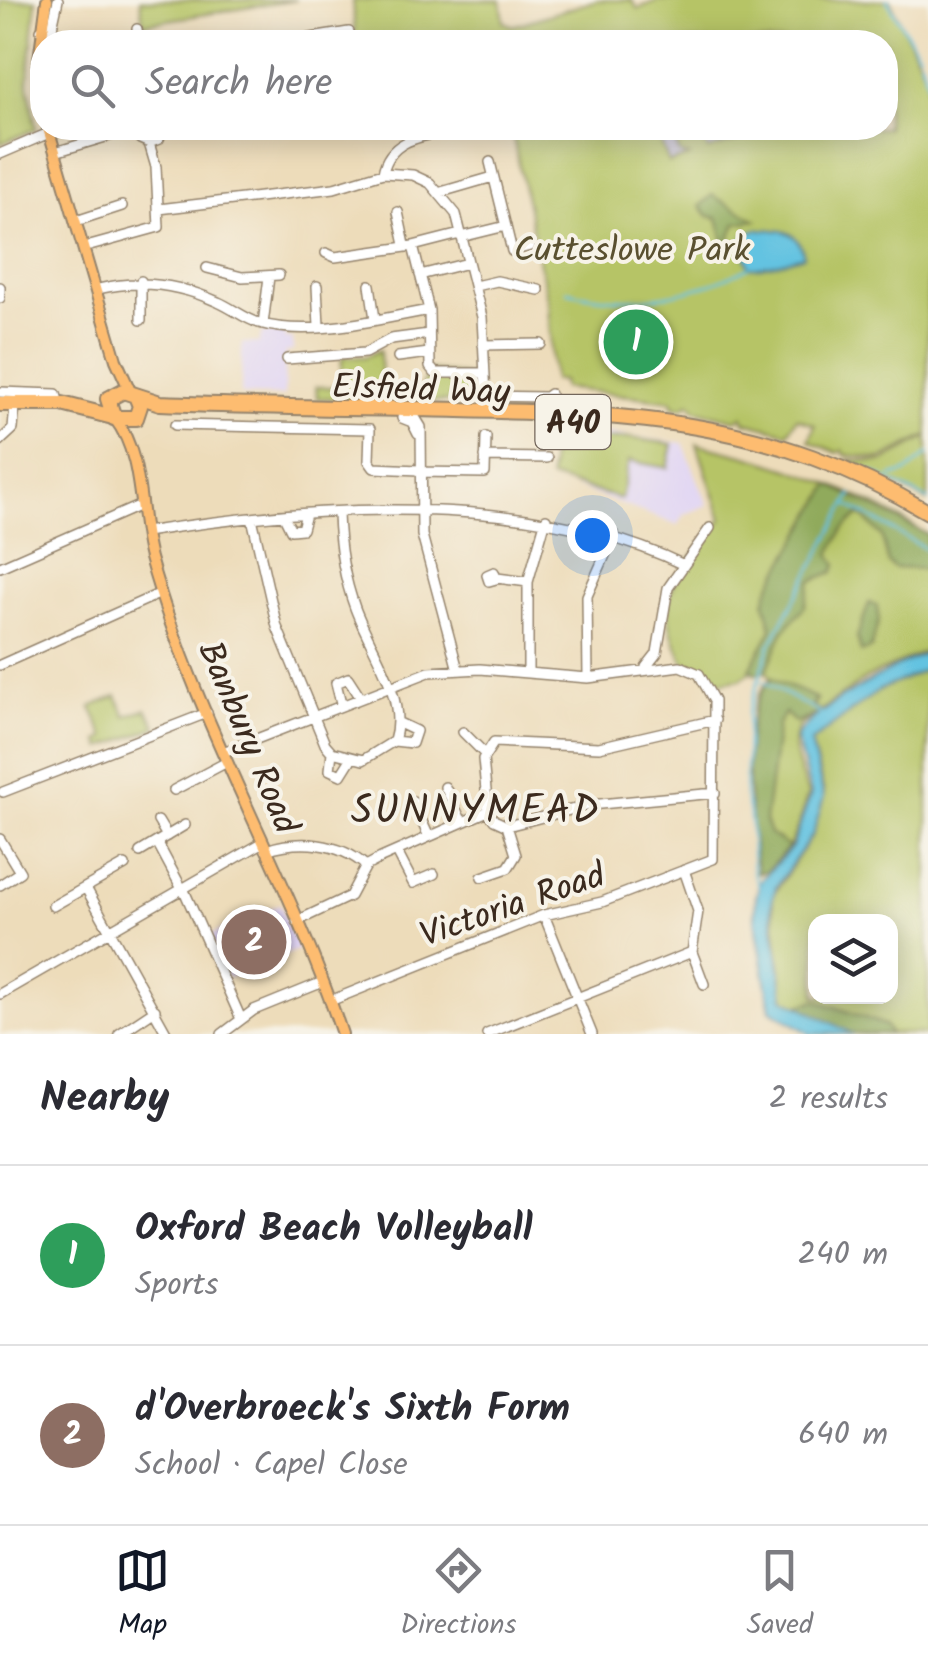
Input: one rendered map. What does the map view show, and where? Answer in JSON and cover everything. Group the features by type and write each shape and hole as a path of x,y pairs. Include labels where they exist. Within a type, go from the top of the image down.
{"highway":[{"name":"Elsfield Way","path":"61,404 134,394 160,403 610,423 727,440 784,455 846,480 928,523"},
{"path":"134,394 140,406 136,417"},
{"path":"109,397 115,418"},
{"name":"Elsfield Way","path":"61,404 115,418 136,417 160,409 410,415 610,414 698,425 786,447 850,472 928,512"},
{"path":"10,408 61,404"}],"main road":[{"path":"41,30 47,0"},
{"path":"51,140 116,360 134,394"},
{"path":"109,397 116,360"},
{"name":"Banbury Road","path":"136,417 132,453 145,532 161,593 225,757 342,1034"},
{"name":"Banbury Road","path":"115,418 132,453"}],"street":[{"path":"41,30 52,28 58,0"},
{"path":"0,154 30,139"},
{"path":"54,152 95,140"},
{"path":"142,140 156,140"},
{"path":"383,173 389,152 415,140"},
{"path":"91,246 155,230 160,210 149,143"},
{"path":"490,162 512,250 530,246"},
{"path":"160,210 334,188 383,173 412,175 441,192 456,214 475,286 486,396 550,394"},
{"path":"441,192 494,177"},
{"path":"76,221 108,206 122,206"},
{"path":"398,212 429,310 430,367 436,373 484,374"},
{"path":"326,254 335,257 408,246 506,226"},
{"path":"420,275 468,263"},
{"path":"207,268 274,276 263,324"},
{"path":"475,286 497,281 539,290"},
{"path":"141,282 141,320"},
{"path":"98,290 141,282 214,300 263,324 319,326 429,310"},
{"path":"318,286 319,326"},
{"path":"370,286 376,319"},
{"path":"0,287 0,298"},
{"path":"287,359 366,353 391,340 429,334"},
{"path":"483,345 542,344"},
{"path":"398,357 429,353"},
{"path":"0,392 56,394 61,404"},
{"path":"0,415 10,408"},
{"path":"0,441 12,431 10,408"},
{"path":"410,415 419,436"},
{"path":"410,415 419,436 419,513 428,564 458,670"},
{"path":"175,425 370,429 369,460 374,468 419,471 485,473 486,438"},
{"path":"485,457 547,458"},
{"path":"0,567 140,505"},
{"path":"145,532 284,516 291,530 302,529 306,514 382,512 546,519 614,535 684,564"},
{"path":"338,514 342,556 354,607 388,685 399,722 394,741"},
{"path":"252,518 277,627 312,715 332,752 330,770 340,775 351,759"},
{"path":"528,672 528,582 546,519"},
{"path":"174,790 225,757 312,715 429,672 528,672 588,678 636,673 657,653 668,588 710,528"},
{"path":"588,678 587,596 614,535"},
{"path":"496,578 528,582"},
{"path":"0,665 161,593"},
{"path":"506,826 590,805 715,793 715,720 708,685 699,674 680,666 646,667"},
{"path":"341,703 336,683 342,679 348,678 360,696"},
{"path":"3,792 208,713"},
{"path":"484,753 494,742 610,745 715,720"},
{"path":"332,752 363,760 394,741 412,744 416,731 399,722"},
{"path":"464,732 484,753 488,811 506,826 516,856 508,868 482,877"},
{"path":"445,787 462,822"},
{"name":"Victoria Road","path":"330,1001 544,915 602,902 713,859 715,793"},
{"path":"413,802 428,837"},
{"path":"297,921 350,896 366,866 488,811"},
{"path":"158,821 167,836"},
{"path":"140,852 184,826"},
{"path":"0,839 20,872 0,885"},
{"path":"0,994 182,889 264,847 298,841 344,850 366,866"},
{"path":"157,842 240,1019"},
{"path":"397,852 413,883 434,874"},
{"path":"52,906 125,865"},
{"path":"684,870 698,911 692,952 704,984"},
{"path":"86,888 167,1034"},
{"path":"544,915 592,1034"},
{"path":"486,1034 692,952"},
{"path":"222,1034 240,1019 323,982"},
{"path":"119,1034 155,1010"}],"shaded area":[{"path":"660,140 738,140 669,163"},
{"path":"286,332 285,339 293,339 293,351 285,352 284,396 241,395 242,343 259,343 262,333"},
{"path":"555,433 598,433 683,443 708,505 685,514 678,525 550,478"},
{"path":"280,904 299,949 227,978 209,936"}],"green space":[{"path":"0,0 36,0 33,30 30,30 30,132 0,144"},
{"path":"140,0 296,0 143,24"},
{"name":"Cutteslowe Park","path":"353,0 501,0 504,22 513,26 597,0 631,0 638,9 658,0 890,0 928,80 928,435 881,459 845,455 843,450 838,453 809,441 815,425 797,418 788,433 745,422 743,416 736,420 695,410 690,403 682,408 673,406 672,401 563,388 562,381 553,380 548,303 514,140 660,140 669,163 691,156 680,154 675,141 678,140 704,140 708,150 740,140 898,140 898,30 354,30"},
{"path":"712,195 756,220 736,223 726,248 718,218 708,216 700,206"},
{"path":"380,350 381,389 422,388 428,370 475,377 477,398 450,396 449,402 317,398 316,387 341,387 342,357 365,357"},
{"path":"928,437 928,501 846,460 882,462"},
{"path":"630,438 673,444 668,468 629,461 621,499 550,478 551,441"},
{"path":"697,444 817,479 928,535 928,650 866,678 799,726 795,751 808,794 786,852 769,869 757,873 748,743 759,695 771,678 762,664 740,679 714,683 700,667 685,663 669,619 674,586 722,519"},
{"path":"830,485 928,535 928,569 894,568 888,563 882,536 860,514 843,530 830,554 837,564 833,572 811,581 805,606 783,632 766,672 755,674 750,669 772,629 765,602 770,586"},
{"path":"869,603 877,606 879,619 871,648 861,652 857,637"},
{"path":"928,669 928,1034 853,1034 784,998 772,897 813,834 824,792 811,742 879,690"},
{"path":"772,678 817,700 812,705 822,712 796,723 785,713 778,724 765,821 770,834 789,847 767,871 757,873 748,743 760,695"},
{"path":"117,696 126,716 146,709 157,727 102,748 99,741 105,738 91,707"},
{"path":"808,1003 827,1004 885,1025 890,1034 853,1034 794,1007"}],"water":[{"path":"758,229 788,233 798,241 804,256 749,267 742,242 746,234"},
{"path":"928,653 928,669 879,690 811,742 824,797 813,834 776,887 771,906 784,998 853,1034 811,1034 771,1010 755,918 760,881 792,847 811,794 796,738 835,702"}],"waterway":[{"path":"887,0 919,54"},
{"path":"920,58 928,83"},
{"path":"567,291 614,299 660,297 705,286 749,267"},
{"path":"891,477 907,472 928,454"},
{"path":"870,471 928,500"},
{"path":"759,886 753,871 751,823 745,795 748,713 770,645 852,494"},
{"path":"848,505 928,550"},
{"path":"762,681 823,715"}],"place":[{"name":"Oxford Beach Volleyball","path":"636,342"},
{"name":"d'Overbroeck's Sixth Form","path":"254,942"}],"district":[{"name":"SUNNYMEAD","path":"476,809"}]}
